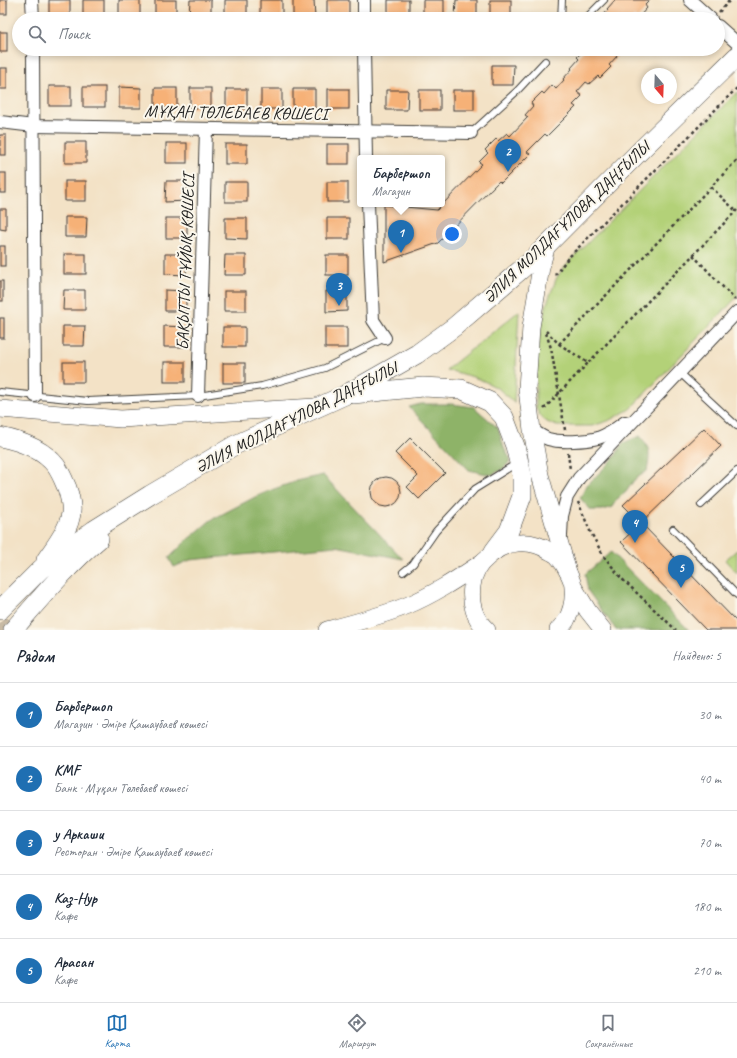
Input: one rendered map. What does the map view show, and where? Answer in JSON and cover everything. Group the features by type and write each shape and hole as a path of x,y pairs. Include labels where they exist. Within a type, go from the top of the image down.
{"main road":[{"name":"ӘЛИЯ МОЛДАҒҰЛОВА ДАҢҒЫЛЫ","path":"150,494 235,445 345,395 417,354 454,327 531,261 737,56"},
{"path":"547,244 541,267 531,327 527,389 532,430 540,475 560,549 568,572 574,588 588,611 603,630"},
{"path":"345,395 423,387 461,389 490,402 504,417 515,446 522,475 522,496 509,531 487,557 473,579 471,596 474,612 482,626 487,630"},
{"path":"0,408 121,419 319,406"},
{"path":"0,437 20,442 36,449 47,457 56,466 68,490 71,502 71,517 68,526 40,569"},
{"path":"0,610 40,569 94,530 150,494"},
{"path":"13,630 43,595 86,550 150,494"},
{"path":"327,630 407,606 444,587 487,557 510,544 527,542 544,547 558,557 568,572"},
{"path":"558,630 566,621 572,606 574,588"}],"street":[{"path":"32,0 33,12"},
{"path":"364,0 364,12"},
{"path":"690,0 703,12"},
{"path":"725,32 737,43"},
{"path":"33,56 35,396"},
{"path":"364,56 366,155"},
{"name":"МҰҚАН ТӨЛЕБАЕВ КӨШЕСІ","path":"0,122 34,126 471,133"},
{"name":"БАҚЫТТЫ ТҰЙЫҚ КӨШЕСІ","path":"198,396 206,129"},
{"path":"368,207 373,320 385,338"},
{"path":"560,549 562,516 567,497 580,478 737,312"},
{"path":"532,430 548,439 566,442 598,438 614,430 647,406"}],"lane":[{"path":"561,12 562,0"},
{"path":"592,12 604,0"},
{"path":"471,133 517,91 546,61"},
{"path":"0,392 88,401 198,396 262,386 325,368 385,338"},
{"path":"679,372 737,426"},
{"path":"403,572 413,564 436,531 475,488 519,462"},
{"path":"701,505 737,470"},
{"path":"673,529 737,596"}],"path":[{"path":"553,281 556,274 568,258 737,88"},
{"path":"559,344 737,160"},
{"path":"544,409 736,211 711,187"},
{"path":"693,255 737,302"},
{"path":"588,363 559,344 545,331 551,348 559,393 573,489 590,531 603,555 622,578 676,630"}],"green space":[{"path":"737,92 737,297 630,409 608,421 592,426 557,426 547,422 539,415 536,407 536,365 540,331 547,303 557,277 566,265"},
{"path":"519,311 514,403 500,390 481,380 446,370"},
{"path":"421,404 451,404 474,407 498,428 504,448 511,460 503,469 491,475 469,470 409,407"},
{"path":"640,436 649,452 647,471 634,480 626,492 617,499 612,507 602,510 591,510 580,498 587,485 614,458 623,443"},
{"path":"323,475 403,559 336,546 190,560 174,567 169,558 186,541 211,520 255,497 274,489 297,481"},
{"path":"737,550 737,573 725,560"},
{"path":"611,552 689,630 616,630 588,591 585,574"}],"building":[{"path":"0,0 7,0 7,14 0,14"},
{"path":"49,0 70,0 70,12 49,12"},
{"path":"83,0 104,0 104,12 83,12"},
{"path":"119,0 140,0 140,12 119,12"},
{"path":"155,0 176,0 176,12 155,12"},
{"path":"190,0 211,0 211,12 189,12"},
{"path":"225,0 247,0 247,12 225,12"},
{"path":"260,0 282,0 282,12 260,12"},
{"path":"293,0 314,0 315,12 293,12"},
{"path":"327,0 349,0 349,12 327,12"},
{"path":"388,0 409,0 409,12 388,12"},
{"path":"423,0 444,0 444,12 423,12"},
{"path":"456,0 477,0 477,12 455,12"},
{"path":"490,0 511,0 511,12 490,12"},
{"path":"615,0 650,0 645,5 647,8 643,12 606,12 608,10 607,9"},
{"path":"0,32 7,32 7,52 0,52"},
{"path":"617,56 609,65 611,67 600,78 598,76 589,84 586,82 577,92 582,96 573,105 576,107 547,136 545,134 527,152 530,154 501,183 499,181 438,243 384,262 384,207 437,210 440,207 445,207 445,202 482,164 479,162 488,153 485,150 496,139 498,141 507,133 510,136 528,117 525,115 533,106 531,103 542,92 544,94 552,85 556,89 579,59 577,57"},
{"path":"492,65 514,65 513,85 492,85"},
{"path":"0,68 7,68 7,89 0,89"},
{"path":"49,86 71,86 71,106 49,106"},
{"path":"83,87 105,87 105,107 83,107"},
{"path":"119,87 141,88 141,108 119,108"},
{"path":"155,88 177,88 177,108 155,108"},
{"path":"190,88 211,88 211,108 190,108"},
{"path":"226,89 247,89 247,109 226,109"},
{"path":"261,89 282,89 282,109 261,109"},
{"path":"293,89 315,89 315,109 293,109"},
{"path":"328,89 349,89 349,109 328,109"},
{"path":"386,90 408,90 407,110 386,110"},
{"path":"419,90 440,90 440,110 419,110"},
{"path":"453,90 474,90 474,110 453,110"},
{"path":"0,135 6,135 6,155 0,155"},
{"path":"65,142 86,142 86,163 65,163"},
{"path":"166,143 187,143 187,163 166,163"},
{"path":"225,144 247,144 247,164 225,164"},
{"path":"327,144 349,144 349,164 327,164"},
{"path":"0,173 6,173 6,193 0,193"},
{"path":"65,181 86,181 86,201 65,201"},
{"path":"166,181 187,181 187,201 165,202"},
{"path":"225,182 247,182 247,202 225,202"},
{"path":"327,182 348,182 348,202 327,202"},
{"path":"0,209 6,209 6,230 0,229"},
{"path":"65,217 87,217 86,237 65,237"},
{"path":"166,218 187,218 187,238 166,238"},
{"path":"225,218 247,218 247,239 225,238"},
{"path":"327,218 349,218 349,239 327,239"},
{"path":"0,246 5,246 5,266 0,266"},
{"path":"64,254 86,254 86,274 64,274"},
{"path":"165,254 187,254 186,275 165,274"},
{"path":"225,255 246,255 246,275 224,275"},
{"path":"326,255 348,255 348,275 326,275"},
{"path":"0,281 3,281 3,301 0,301"},
{"path":"64,290 85,290 85,310 63,310"},
{"path":"165,290 186,291 186,311 165,311"},
{"path":"224,291 246,291 246,311 224,311"},
{"path":"326,291 347,291 347,311 326,312"},
{"path":"0,318 4,318 4,338 0,338"},
{"path":"63,326 85,326 84,346 63,346"},
{"path":"164,326 186,327 185,347 164,347"},
{"path":"223,327 245,327 245,347 223,347"},
{"path":"325,327 347,327 347,348 325,348"},
{"path":"63,362 84,362 84,382 63,382"},
{"path":"164,362 185,362 185,382 164,382"},
{"path":"223,363 245,363 245,383 223,383"},
{"path":"704,428 721,446 641,523 623,505"},
{"path":"410,438 445,473 419,499 407,487 418,476 395,453"},
{"path":"386,477 397,481 401,492 397,503 386,507 375,503 371,492 375,481"},
{"path":"641,523 737,622 737,630 706,630 621,542"}],"tunnel":[{"path":"0,623 8,630"}],"place":[{"name":"KMF","path":"508,172"},
{"name":"Барбершоп","path":"401,253"},
{"name":"у Аркаши","path":"339,306"},
{"name":"Каз-Нур","path":"635,543"},
{"name":"Арасан","path":"681,588"}]}
